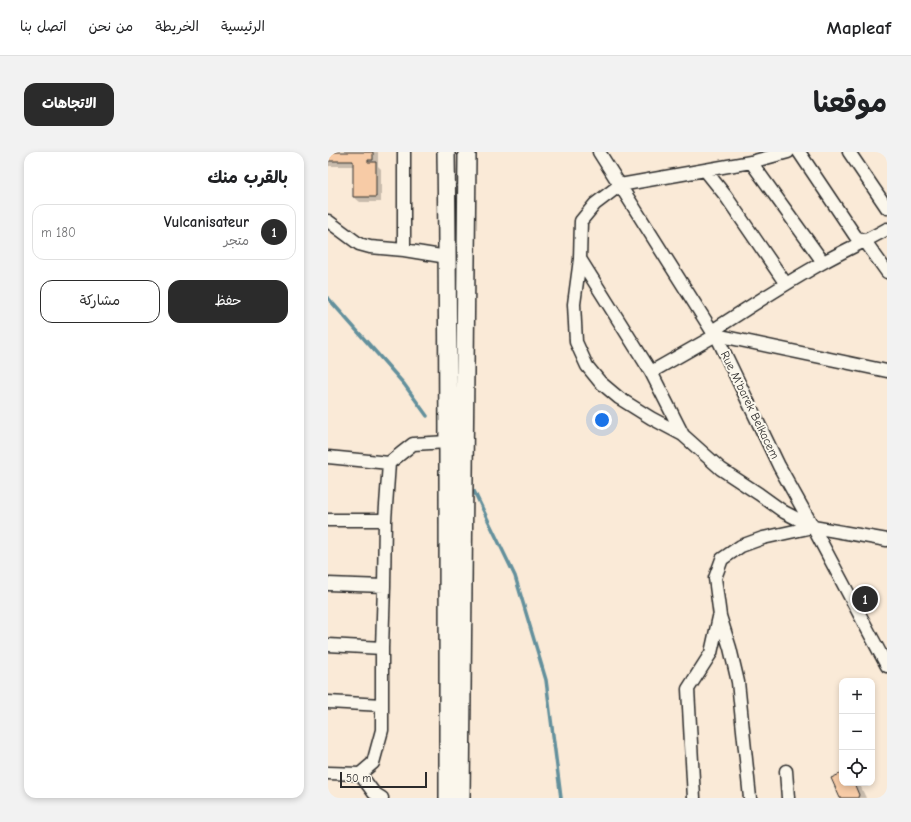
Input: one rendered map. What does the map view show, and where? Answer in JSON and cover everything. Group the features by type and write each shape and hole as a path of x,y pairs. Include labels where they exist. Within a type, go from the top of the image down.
{"highway":[{"path":"446,152 448,257 448,798"},
{"path":"460,798 467,152"}],"street":[{"path":"404,152 404,250"},
{"name":"Rue M'barek Belkacem","path":"599,152 714,333 779,466 887,666"},
{"path":"788,152 752,162 620,184 594,204 581,221 580,259 574,304 576,342 587,366 600,382 619,398 651,418 683,435 721,469 784,512 813,527 887,540"},
{"path":"799,152 856,236 865,241 887,272"},
{"path":"850,152 887,208"},
{"path":"752,162 823,262"},
{"path":"706,170 786,284"},
{"path":"328,222 359,244 370,247 404,250 448,257"},
{"path":"651,372 714,333 786,284 823,262 887,229"},
{"path":"580,259 651,372 683,435"},
{"path":"714,333 887,371"},
{"path":"328,457 389,463 413,444 448,442"},
{"path":"328,773 360,774 373,763 382,730 385,520 389,463"},
{"path":"328,520 385,520"},
{"path":"750,798 738,682 730,648 720,616 716,578 722,559 741,546 763,538 813,527"},
{"path":"328,584 384,586"},
{"path":"694,798 688,689 711,653 720,616"},
{"path":"328,645 382,648"},
{"path":"328,702 382,705"},
{"path":"786,771 788,798"},
{"path":"360,774 374,793 382,798"},
{"path":"366,798 368,785"}],"building":[{"path":"328,152 373,152 373,160 368,160 368,162 376,162 376,197 353,197 353,161 328,161"},
{"path":"839,774 839,786 855,786 859,795 858,798 840,798 831,778"}],"waterway":[{"path":"328,298 404,384 427,416"},
{"path":"474,491 515,576 546,680 561,798"}],"place":[{"name":"Vulcanisateur","path":"865,599"}]}
